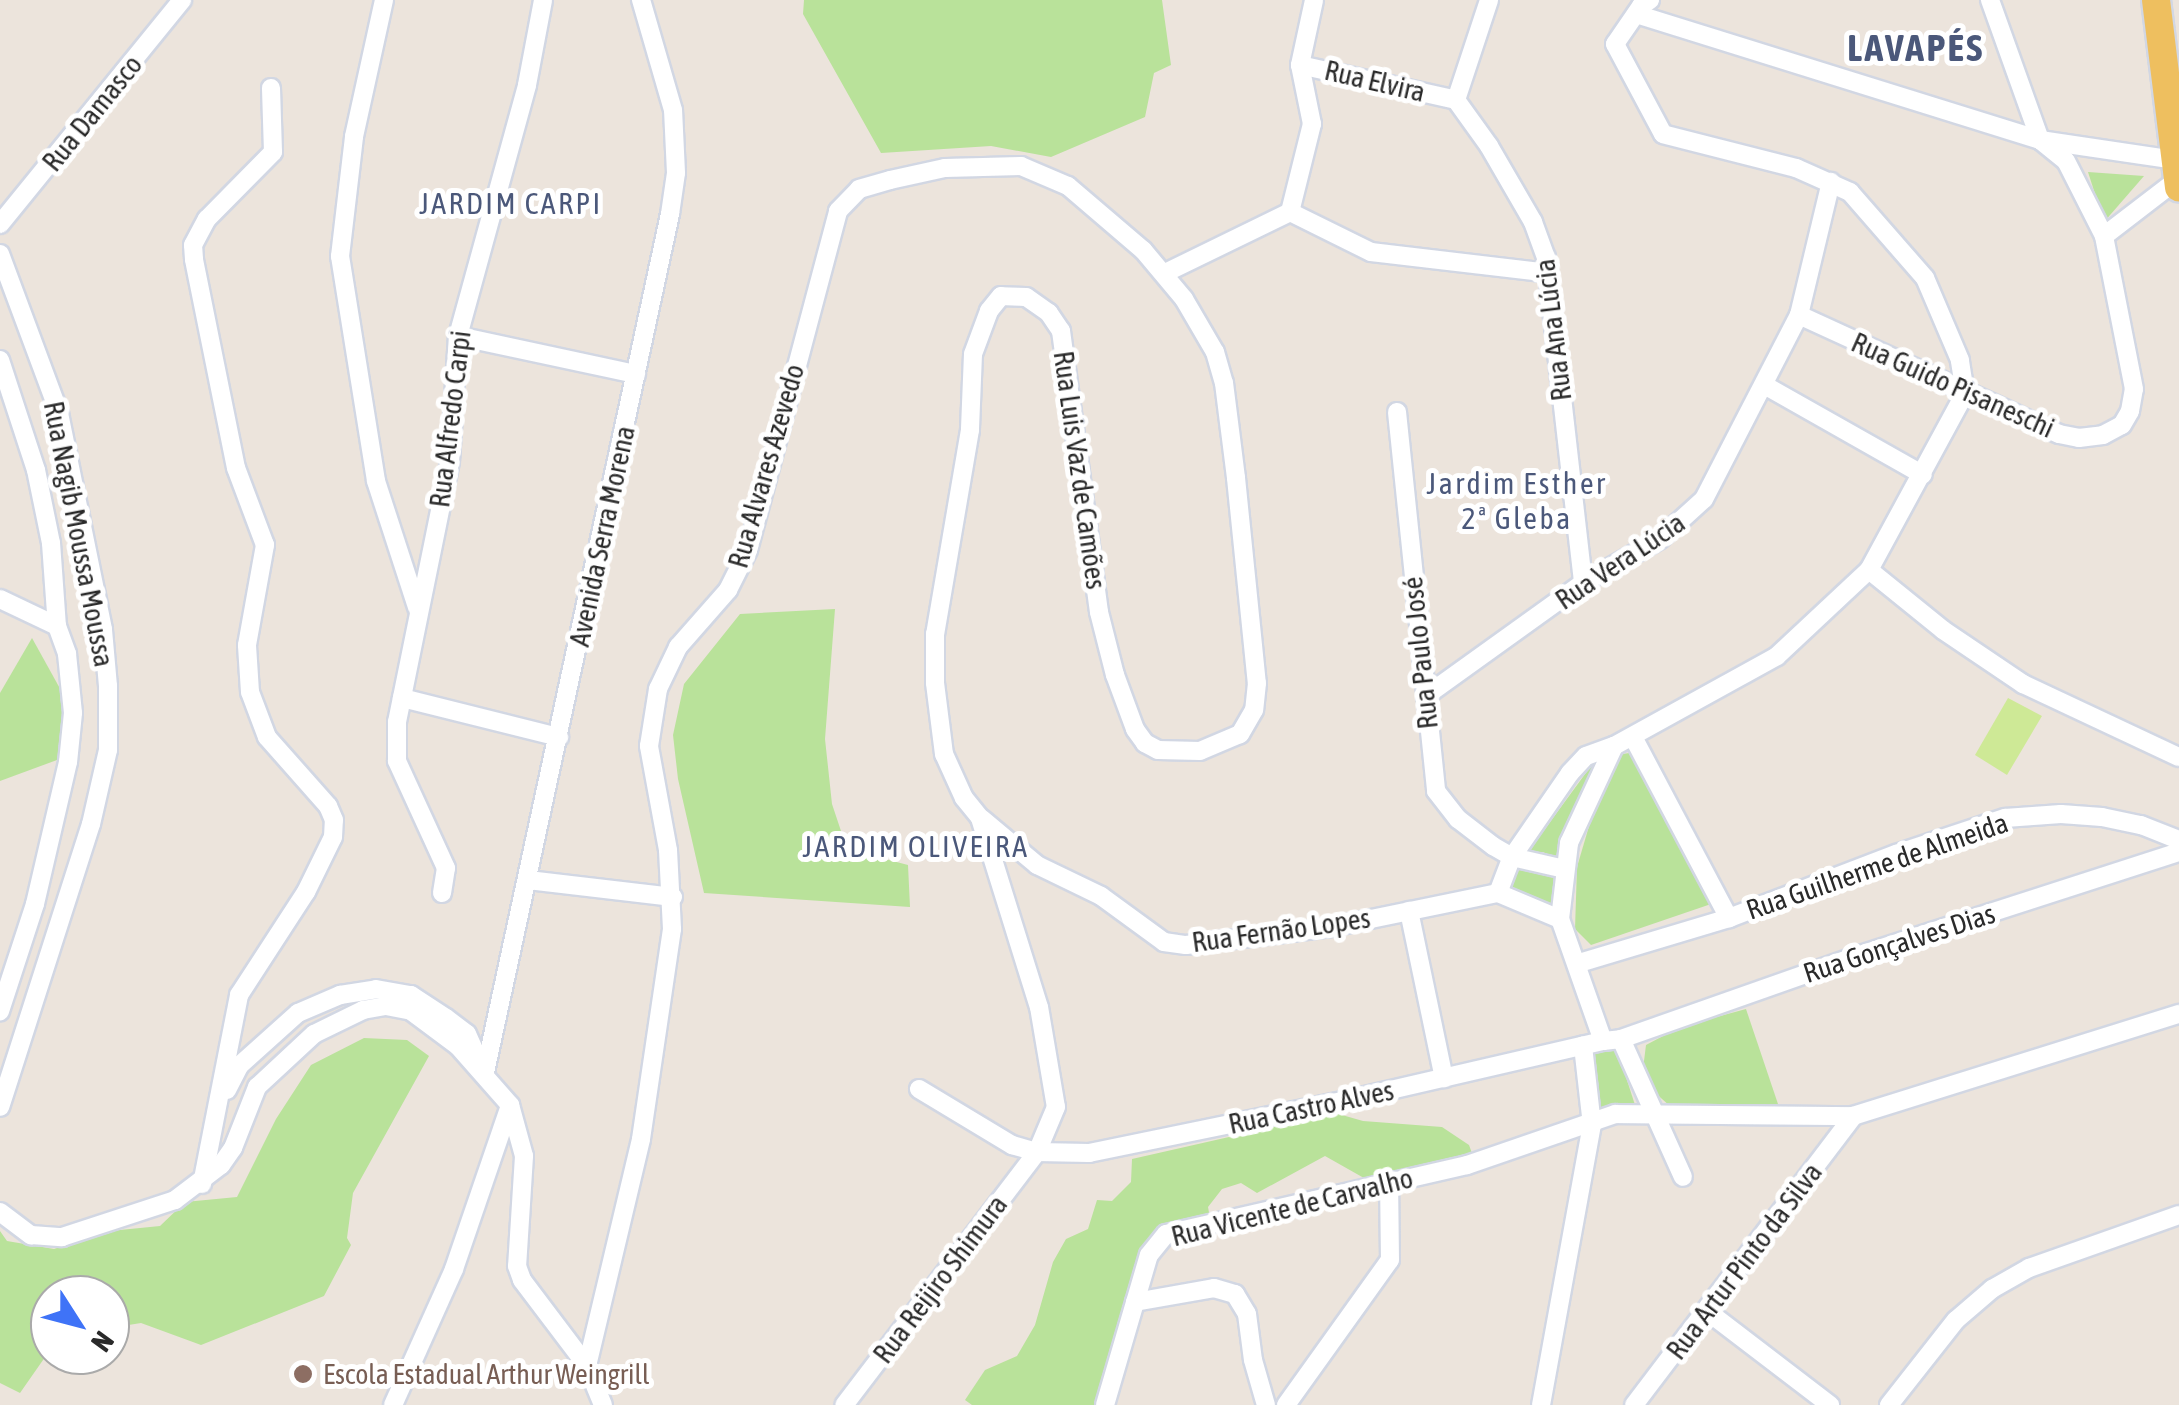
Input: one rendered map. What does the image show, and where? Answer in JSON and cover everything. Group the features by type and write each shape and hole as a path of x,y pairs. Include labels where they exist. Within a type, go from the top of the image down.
{"main road":[{"path":"2156,0 2178,176"}],"street":[{"name":"Rua Damasco","path":"0,224 182,0"},
{"path":"384,0 354,137 340,256 376,481 417,607"},
{"name":"Rua Alfredo Carpi","path":"442,893 446,868 442,855 397,761 402,698 417,607 450,462 458,336 527,86 543,0"},
{"name":"Avenida Serra Morena","path":"484,1070 560,737 670,214 677,144 670,97 640,0"},
{"name":"Rua Elvira","path":"1314,0 1300,64 1456,100"},
{"path":"1456,100 1488,0"},
{"path":"1560,918 1498,893 1512,857 1570,773 1586,756 1633,737 1777,656 1869,570 1965,393 1960,360 1925,278 1863,205 1830,182 1664,134 1615,44 1650,0"},
{"path":"1990,0 2040,140 2074,172 2104,236 2178,176"},
{"path":"1636,14 2040,140 2178,176"},
{"path":"1165,273 1290,212 1312,124 1300,64"},
{"path":"202,1184 239,994 325,858 334,820 267,738 253,704 247,645 264,545 236,468 194,259 193,246 207,219 273,152 272,88"},
{"name":"Rua Ana Lúcia","path":"1456,100 1477,125 1533,222 1549,274 1583,583"},
{"name":"Rua Alvares Azevedo","path":"586,1366 641,1138 662,1016 673,897 648,746 651,716 678,646 728,590 744,561 838,211 848,198 875,184 945,168 1021,166 1068,186 1165,273"},
{"name":"Rua Vera Lúcia","path":"1427,695 1583,583 1660,538 1704,500 1766,386 1799,315 1830,182"},
{"path":"1290,212 1371,252 1549,274"},
{"name":"Rua Guido Pisaneschi","path":"1799,315 1965,393 2079,438 2103,435 2122,425 2130,411 2134,388 2104,236"},
{"name":"Rua Nagib Moussa Moussa","path":"0,254 59,412 103,630 108,750 91,824 0,1107"},
{"name":"Rua Luis Vaz de Camões","path":"1038,1152 1056,1107 1039,1007 980,818 964,798 944,754 934,683 935,634 970,430 973,354 988,311 1001,296 1026,297 1048,313 1060,332 1099,612 1115,676 1136,729 1158,750 1200,750 1240,734 1254,710 1257,683 1224,383 1202,325 1165,273"},
{"path":"0,298 21,302"},
{"path":"458,336 636,374"},
{"path":"0,360 44,506 58,626 72,685 68,762 35,904 0,1011"},
{"path":"1766,386 1923,475"},
{"name":"Rua Paulo José","path":"1397,412 1436,790 1458,819 1512,857"},
{"path":"1869,570 1943,630 2023,684 2179,757"},
{"path":"0,599 58,626"},
{"path":"402,698 560,737"},
{"path":"1633,737 1729,918"},
{"path":"1614,746 1581,811 1565,869 1560,918 1612,1040 1656,1113 1683,1177"},
{"name":"Rua Guilherme de Almeida","path":"1578,963 1729,918 1896,854 2005,818 2061,814 2102,817 2142,825 2179,840"},
{"name":"Rua Fernão Lopes","path":"980,818 1037,865 1101,896 1164,942 1186,945 1314,929 1498,893"},
{"name":"Rua Gonçalves Dias","path":"1583,1046 1612,1040 2179,852"},
{"path":"1512,857 1565,869"},
{"path":"528,880 673,897"},
{"path":"1409,911 1444,1078"},
{"path":"220,1103 240,1065 298,1013 340,995 376,989 411,995 468,1034 484,1070"},
{"path":"0,1212 31,1235 62,1237 143,1212 202,1184 233,1148 257,1087 314,1034 364,1010 386,1006 410,1012 437,1027 484,1070 510,1104 524,1156 517,1266 536,1300 586,1366 602,1405"},
{"name":"Rua Vicente de Carvalho","path":"1106,1405 1149,1255 1166,1234 1467,1165 1615,1114 1853,1116 2179,1014"},
{"path":"1542,1405 1592,1125 1583,1046"},
{"name":"Rua Castro Alves","path":"1038,1152 1089,1153 1583,1046"},
{"path":"919,1090 974,1126 1038,1152"},
{"path":"393,1405 454,1268 510,1104"},
{"name":"Rua Artur Pinto da Silva","path":"1634,1405 1853,1116"},
{"name":"Rua Reijiro Shimura","path":"844,1405 1038,1152"},
{"path":"1286,1405 1390,1260 1390,1181"},
{"path":"1890,1405 1956,1320 1992,1289 2029,1268 2179,1214"},
{"path":"1135,1302 1214,1288 1235,1294 1246,1314 1253,1360 1266,1405"},
{"path":"1707,1311 1830,1405"}],"green space":[{"path":"804,0 1162,0 1171,65 1154,73 1145,117 1051,157 991,146 881,153 803,14"},
{"path":"2088,172 2144,176 2104,222"},
{"path":"835,609 825,739 832,804 847,849 908,865 910,907 704,893 678,779 673,735 684,684 740,614"},
{"path":"32,638 63,694 67,725 57,760 0,781 0,693"},
{"path":"2008,698 2042,716 2007,775 1975,755"},
{"path":"1629,753 1638,759 1714,903 1591,945 1575,929 1577,867 1597,799 1617,755"},
{"path":"1596,759 1601,763 1558,860 1543,852 1526,855"},
{"path":"1525,865 1560,876 1557,915 1511,893 1510,879"},
{"path":"1746,1009 1779,1107 1671,1107 1652,1090 1643,1069 1646,1045 1680,1027"},
{"path":"364,1038 407,1040 429,1056 353,1193 347,1238 351,1245 324,1296 201,1345 141,1323 130,1325 130,1275 30,1275 33,1375 20,1393 0,1383 0,1231 7,1241 54,1249 110,1231 160,1226 185,1202 237,1197 276,1119 311,1065"},
{"path":"1616,1046 1635,1105 1601,1112 1591,1051"},
{"path":"1335,1113 1363,1121 1442,1127 1469,1145 1473,1156 1371,1182 1325,1156 1257,1193 1241,1183 1222,1189 1208,1207 1210,1218 1164,1233 1100,1405 972,1405 965,1400 985,1370 1017,1356 1035,1325 1053,1262 1066,1239 1088,1229 1097,1200 1112,1201 1131,1182 1132,1159"}],"place":[{"name":"Escola Estadual Arthur Weingrill","path":"303,1374"}],"district":[{"name":"LAVAPÉS","path":"1916,48"},
{"name":"JARDIM CARPI","path":"511,203"},
{"name":"Jardim Esther 2ª Gleba","path":"1517,500"},
{"name":"JARDIM OLIVEIRA","path":"916,846"}]}
